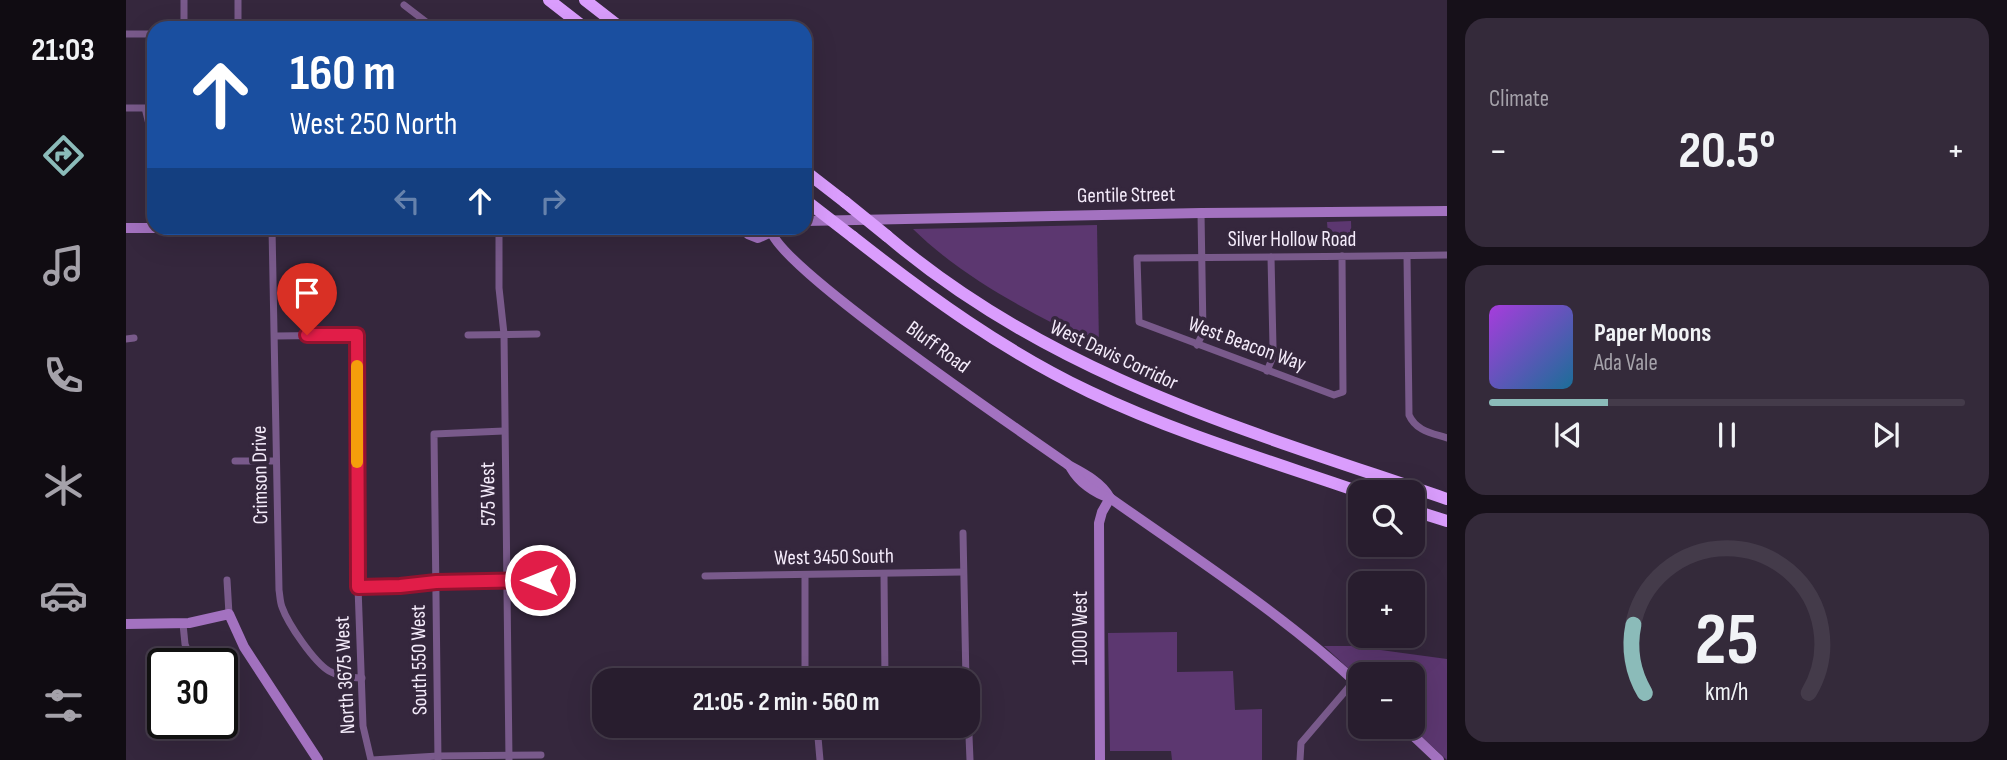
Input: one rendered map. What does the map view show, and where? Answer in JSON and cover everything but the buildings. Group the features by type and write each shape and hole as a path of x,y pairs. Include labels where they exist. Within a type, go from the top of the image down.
{"highway":[{"path":"549,0 576,21"},
{"path":"585,0 612,21"},
{"name":"West Davis Corridor","path":"812,176 936,275 1050,347 1110,377 1196,412 1447,499"},
{"name":"West Davis Corridor","path":"812,205 958,316 1081,388 1157,421 1348,488"},
{"path":"1425,513 1447,521"}],"main road":[{"name":"Gentile Street","path":"812,221 1447,211"},
{"path":"126,228 147,228"},
{"name":"Bluff Road","path":"750,235 789,255"},
{"path":"758,238 766,235"},
{"name":"Bluff Road","path":"774,235 775,242 852,309 1070,466 1084,483 1099,494 1110,498 1289,627 1348,675"},
{"name":"1000 West","path":"1100,760 1099,523 1110,498"},
{"path":"126,624 183,624 229,614 243,647 318,760"},
{"path":"1417,739 1439,760"}],"street":[{"path":"184,0 184,21"},
{"path":"237,0 238,21"},
{"path":"404,5 425,21"},
{"path":"126,34 147,34"},
{"path":"126,108 145,108 147,116"},
{"path":"1197,345 1203,333 1201,213"},
{"name":"Crimson Drive","path":"272,235 279,590 282,606 287,619 319,664 344,677 362,678"},
{"name":"575 West","path":"499,235 499,288 504,334 509,758"},
{"name":"West Beacon Way","path":"1139,322 1334,395 1343,392 1342,256"},
{"path":"1408,256 1409,415 1421,430 1447,438"},
{"name":"Silver Hollow Road","path":"1139,322 1138,258 1447,256"},
{"path":"1267,371 1273,347 1271,257"},
{"path":"468,335 537,334"},
{"name":"North 3675 West","path":"276,336 357,335 358,587 363,726 371,760"},
{"name":"South 550 West","path":"438,758 434,434 504,431"},
{"path":"235,461 276,461"},
{"path":"963,533 966,668"},
{"name":"West 3450 South","path":"705,576 963,572"},
{"path":"805,575 805,668"},
{"path":"884,575 885,668"},
{"path":"227,580 229,614"},
{"path":"358,587 540,580"},
{"path":"183,624 186,648"},
{"path":"1300,760 1301,743 1348,693"},
{"path":"818,738 820,760"},
{"path":"969,738 970,760"},
{"path":"371,760 541,755"}],"shaded area":[{"path":"1351,221 1352,249 1329,249 1327,222"},
{"path":"1097,225 1099,346 977,280 913,229"},
{"path":"1177,632 1177,672 1233,671 1235,710 1262,709 1262,760 1172,760 1171,751 1110,751 1108,633"},
{"path":"1324,646 1348,646 1447,659 1447,760 1424,739 1425,662 1348,662 1348,668"}],"slow traffic":[{"path":"357,366 357,462"}],"route":[{"path":"307,335 357,335 358,587 540,580"}]}
